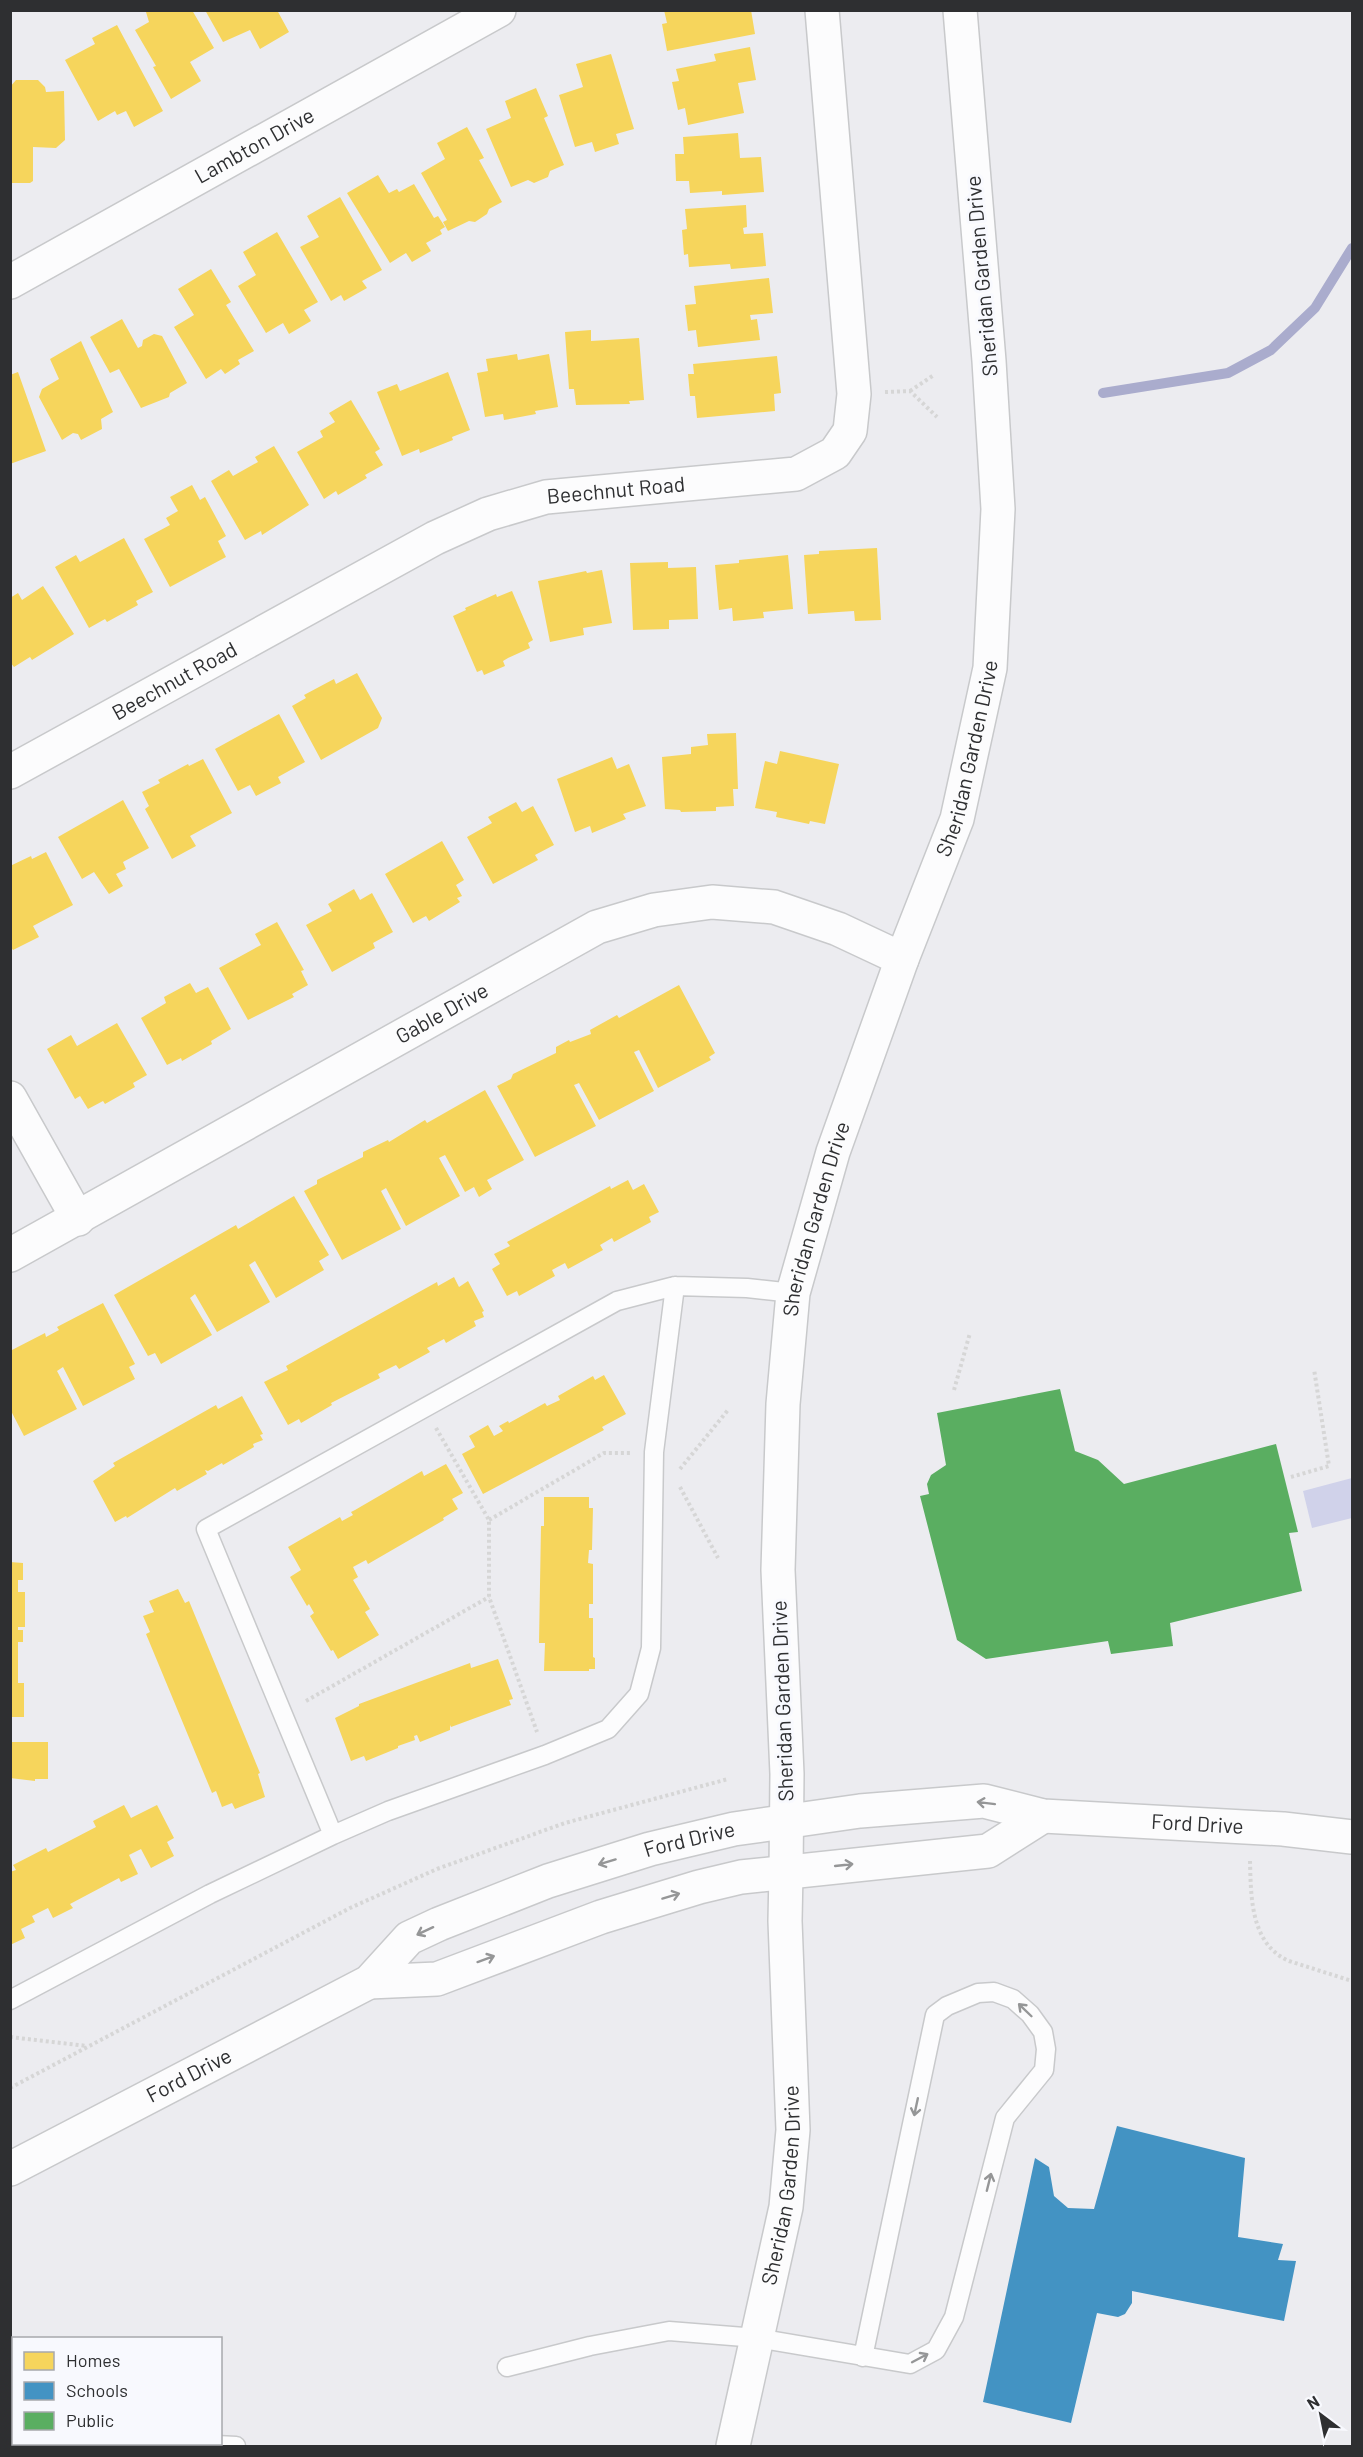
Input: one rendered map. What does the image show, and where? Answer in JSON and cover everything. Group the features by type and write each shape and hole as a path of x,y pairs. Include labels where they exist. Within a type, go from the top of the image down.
{"street":[{"name":"Lambton Drive","path":"10,282 500,10"},
{"name":"Beechnut Road","path":"10,772 435,538 488,514 546,497 796,474 835,453 850,431 854,394 822,10"},
{"name":"Sheridan Garden Drive","path":"733,2446 786,2207 793,2130 785,1921 787,1774 778,1570 783,1404 793,1293 833,1152 902,959 957,819 990,668 998,509 989,361 960,10"},
{"name":"Gable Drive","path":"10,1255 597,927 654,910 712,902 774,907 838,929 902,959"},
{"path":"10,1098 78,1219"},
{"name":"Ford Drive","path":"10,2169 369,1982 409,1938 548,1881 650,1849 734,1829 787,1821 860,1811 984,1801 1043,1816 1250,1827 1353,1837"},
{"name":"Ford Drive","path":"369,1982 437,1979 601,1917 688,1890 741,1877 988,1851 1043,1816"}],"lane":[{"path":"10,2000 210,1894 333,1835 388,1811 545,1755 609,1729 639,1694 651,1648 654,1452 675,1286"},
{"path":"333,1835 206,1528 617,1300 675,1286 747,1288 793,1293"},
{"path":"507,2367 590,2346 669,2331 757,2338 910,2364 936,2350 954,2317 1005,2118 1044,2070 1046,2049 1043,2032 1030,2014 1013,1999 994,1992 978,1993 946,2006 935,2015 863,2356"},
{"path":"216,2445 236,2446"}],"path":[{"path":"854,394 910,391 934,375"},
{"path":"910,391 937,417"},
{"path":"954,1390 970,1333"},
{"path":"1291,1477 1329,1466 1314,1369"},
{"path":"424,1407 489,1520 489,1597 545,1755"},
{"path":"674,1476 728,1410"},
{"path":"489,1520 603,1453 654,1452 674,1476 718,1558"},
{"path":"282,1715 489,1597"},
{"path":"10,2088 350,1908 437,1869 565,1823 728,1779"},
{"path":"1250,1827 1251,1903 1257,1925 1268,1943 1282,1958 1353,1981"},
{"path":"10,2037 87,2046"}],"shaded area":[{"path":"1352,1478 1352,1518 1312,1528 1303,1491"}],"building: Homes":[{"path":"149,10 192,10 214,48 190,62 201,81 171,99 153,67 156,66 135,30 149,22 146,12"},
{"path":"205,10 277,10 289,32 260,49 250,30 223,42"},
{"path":"664,10 751,10 755,34 667,51 662,24 667,23"},
{"path":"117,25 163,111 134,127 126,111 117,115 115,111 98,121 65,60 95,44 92,38"},
{"path":"750,47 756,80 738,83 744,113 688,125 685,108 678,110 672,82 679,81 676,69 716,61 714,54"},
{"path":"611,54 634,129 616,134 619,144 595,152 592,142 575,147 559,95 583,87 576,64"},
{"path":"16,80 38,80 45,87 46,92 64,91 65,140 56,148 33,147 33,181 30,183 10,183 10,87"},
{"path":"536,88 548,116 544,118 564,165 550,171 548,177 534,183 528,180 511,187 486,129 511,118 505,101"},
{"path":"467,127 484,158 479,160 502,202 489,209 487,214 475,222 469,221 448,231 443,222 447,220 421,173 445,159 437,143"},
{"path":"738,133 740,158 761,157 764,192 722,195 722,191 690,193 689,181 676,181 675,154 684,154 683,137"},
{"path":"378,175 389,193 397,189 399,192 414,184 434,218 438,216 445,227 440,230 442,234 426,243 431,251 412,262 406,253 390,263 347,193"},
{"path":"340,197 382,270 362,281 367,288 344,301 341,295 331,301 300,247 319,237 307,216"},
{"path":"746,205 747,227 743,228 744,234 763,233 766,266 731,269 730,264 689,267 688,254 684,255 682,230 687,229 685,209"},
{"path":"277,232 318,302 304,310 311,321 289,334 283,323 266,333 238,286 256,275 243,252"},
{"path":"211,269 231,302 226,305 254,351 238,360 240,364 225,374 221,369 206,379 174,327 194,315 178,289"},
{"path":"769,278 773,313 750,315 751,320 757,319 760,340 698,347 696,330 688,331 685,305 696,304 694,286"},
{"path":"122,319 138,348 142,346 143,340 154,334 162,336 187,383 170,393 169,397 141,408 119,369 110,373 90,337"},
{"path":"591,330 591,341 639,338 644,400 629,401 630,404 576,405 574,389 569,389 565,332"},
{"path":"81,341 113,412 101,419 102,429 81,440 78,434 73,433 62,440 39,397 42,389 59,379 50,359"},
{"path":"517,354 518,360 549,354 558,407 504,420 503,414 485,417 477,373 488,371 486,359"},
{"path":"777,356 781,393 774,394 775,411 697,418 695,396 690,396 688,374 694,374 693,364"},
{"path":"18,372 46,451 10,464 10,375"},
{"path":"448,372 470,430 452,437 453,440 420,453 419,449 402,456 377,392 397,384 400,391"},
{"path":"351,400 380,449 375,452 383,465 365,475 367,478 338,495 336,491 324,499 297,452 323,437 320,431 335,422 329,413"},
{"path":"274,446 309,505 262,535 261,531 245,540 211,481 229,470 233,476 258,462 255,457"},
{"path":"192,485 200,500 205,497 226,536 218,541 226,557 170,587 144,539 170,525 166,518 178,511 170,497"},
{"path":"124,538 153,592 136,601 138,605 107,622 105,619 89,628 55,567 76,555 80,562"},
{"path":"877,548 881,620 855,621 854,611 808,614 804,555 819,554 819,551"},
{"path":"788,555 793,609 763,612 764,618 733,621 732,608 719,610 715,565"},
{"path":"668,562 668,568 696,567 698,619 669,620 669,629 633,630 630,563"},
{"path":"602,570 612,623 583,628 584,635 550,642 538,581"},
{"path":"43,586 74,634 32,660 30,657 14,667 10,662 10,598 18,593 22,600"},
{"path":"512,591 533,640 528,643 530,648 503,661 505,666 484,675 482,670 477,672 453,616 496,594 497,597"},
{"path":"357,673 382,718 378,728 321,760 292,706 306,698 304,695 334,679 336,684"},
{"path":"279,714 305,762 278,777 281,783 256,796 250,785 238,791 215,749"},
{"path":"736,733 738,789 733,789 734,806 716,807 716,811 681,812 665,809 662,757 691,754 691,747 708,745 707,734"},
{"path":"780,751 839,764 825,824 810,821 809,824 776,817 777,812 755,808 765,761 777,764"},
{"path":"612,757 617,769 629,764 646,806 623,814 626,819 592,833 590,826 575,832 557,779"},
{"path":"203,759 232,813 190,836 196,846 172,859 145,809 149,806 142,792 160,783 158,780 188,764 189,766"},
{"path":"123,800 149,848 123,862 126,869 116,874 123,886 109,894 94,872 82,879 58,837"},
{"path":"516,802 522,812 533,806 554,845 535,855 538,860 493,884 467,837 492,823 488,817"},
{"path":"442,841 464,880 456,885 462,896 457,898 460,902 429,921 426,916 413,923 385,874"},
{"path":"46,852 73,905 33,926 39,937 13,950 10,946 10,866"},
{"path":"354,889 360,900 372,893 393,932 373,943 375,948 332,972 306,925 332,911 328,904"},
{"path":"277,922 304,970 301,971 308,985 292,994 294,997 248,1020 219,968 261,945 255,934"},
{"path":"190,983 196,993 208,987 231,1029 211,1041 212,1044 182,1061 181,1058 167,1065 141,1018 166,1003 164,997"},
{"path":"679,985 715,1053 709,1057 711,1060 658,1088 639,1050 634,1052 654,1091 599,1120 579,1083 574,1085 596,1126 535,1157 497,1086 511,1079 513,1074 556,1053 556,1047 569,1040 570,1042 591,1034 590,1030 617,1015 619,1018"},
{"path":"117,1023 147,1075 133,1083 135,1087 105,1104 103,1101 88,1109 80,1096 75,1099 47,1049 71,1035 77,1046"},
{"path":"485,1090 524,1160 487,1180 492,1189 479,1197 474,1187 465,1192 445,1155 439,1158 460,1196 406,1226 386,1188 381,1191 401,1229 342,1260 304,1191 317,1184 317,1180 363,1157 363,1152 388,1140 389,1142 425,1120 427,1123"},
{"path":"628,1180 633,1190 644,1184 659,1212 649,1217 651,1222 614,1242 612,1238 600,1245 603,1250 568,1269 565,1263 552,1270 555,1276 519,1296 517,1291 507,1296 492,1269 500,1264 494,1254 510,1246 507,1242 610,1186 611,1189"},
{"path":"294,1196 329,1255 319,1261 324,1270 276,1298 255,1261 249,1265 270,1302 217,1332 195,1294 190,1298 212,1335 161,1364 155,1353 148,1356 114,1295 236,1225 238,1229"},
{"path":"454,1277 459,1287 468,1281 484,1311 482,1312 484,1317 474,1321 476,1326 446,1343 444,1339 427,1348 430,1352 399,1369 396,1365 378,1374 380,1378 331,1403 332,1405 301,1423 299,1419 288,1425 264,1382 288,1370 286,1366 437,1282 438,1286"},
{"path":"103,1303 135,1364 129,1367 135,1379 83,1406 63,1367 57,1371 77,1409 24,1436 10,1409 10,1351 45,1333 46,1337 59,1330 57,1327"},
{"path":"604,1375 626,1414 602,1427 604,1430 483,1494 462,1454 475,1447 469,1436 488,1425 494,1436 503,1431 499,1426 508,1421 509,1423 545,1403 547,1406 560,1400 558,1396 593,1376 595,1380"},
{"path":"242,1396 263,1434 260,1435 263,1440 253,1444 254,1447 223,1465 222,1463 208,1471 205,1470 207,1474 177,1491 175,1488 127,1518 126,1516 115,1522 93,1481 115,1466 113,1463 216,1405 218,1409"},
{"path":"446,1464 463,1493 452,1499 458,1509 443,1518 444,1520 368,1564 366,1560 353,1567 358,1577 353,1580 370,1609 365,1612 379,1635 338,1659 310,1616 314,1613 309,1604 307,1606 290,1577 301,1570 288,1547 340,1517 342,1521 353,1515 351,1512 422,1471 424,1476"},
{"path":"544,1497 589,1497 589,1508 593,1508 592,1550 589,1550 588,1563 593,1564 593,1604 589,1604 589,1618 593,1618 595,1669 589,1669 589,1671 544,1671 545,1643 539,1643 541,1526 544,1526"},
{"path":"10,1562 23,1563 23,1580 18,1580 18,1592 25,1592 25,1627 18,1627 18,1630 23,1630 23,1642 18,1642 18,1683 24,1683 24,1717 10,1717"},
{"path":"178,1589 185,1603 189,1601 260,1773 258,1774 265,1797 235,1809 232,1803 222,1807 216,1791 212,1793 146,1634 150,1632 143,1616 154,1612 149,1601"},
{"path":"498,1659 513,1699 509,1700 511,1705 451,1727 450,1725 450,1730 420,1742 417,1735 414,1736 415,1740 366,1761 364,1756 351,1761 335,1718 359,1704 470,1663 471,1668"},
{"path":"10,1742 48,1742 48,1779 35,1779 35,1781 10,1778"},
{"path":"124,1805 131,1818 157,1805 174,1838 167,1842 174,1856 151,1868 141,1849 129,1855 138,1874 121,1882 119,1878 70,1904 73,1908 53,1918 48,1908 32,1916 35,1922 21,1929 25,1938 10,1945 10,1872 16,1870 13,1865 46,1848 48,1852 96,1827 93,1821"}],"building: Schools":[{"path":"1117,2126 1245,2158 1238,2237 1283,2244 1278,2260 1296,2261 1284,2321 1132,2291 1132,2303 1125,2314 1118,2317 1097,2313 1071,2423 983,2402 1035,2158 1049,2167 1054,2196 1068,2208 1094,2209"}],"building: Public":[{"path":"1060,1389 1075,1451 1098,1460 1124,1484 1276,1444 1298,1532 1289,1533 1302,1591 1170,1623 1173,1646 1111,1654 1108,1641 986,1659 957,1640 920,1496 929,1494 927,1484 931,1475 946,1465 937,1413"}],"waterway":[{"path":"1103,393 1228,373 1271,350 1315,308 1352,248"}]}
